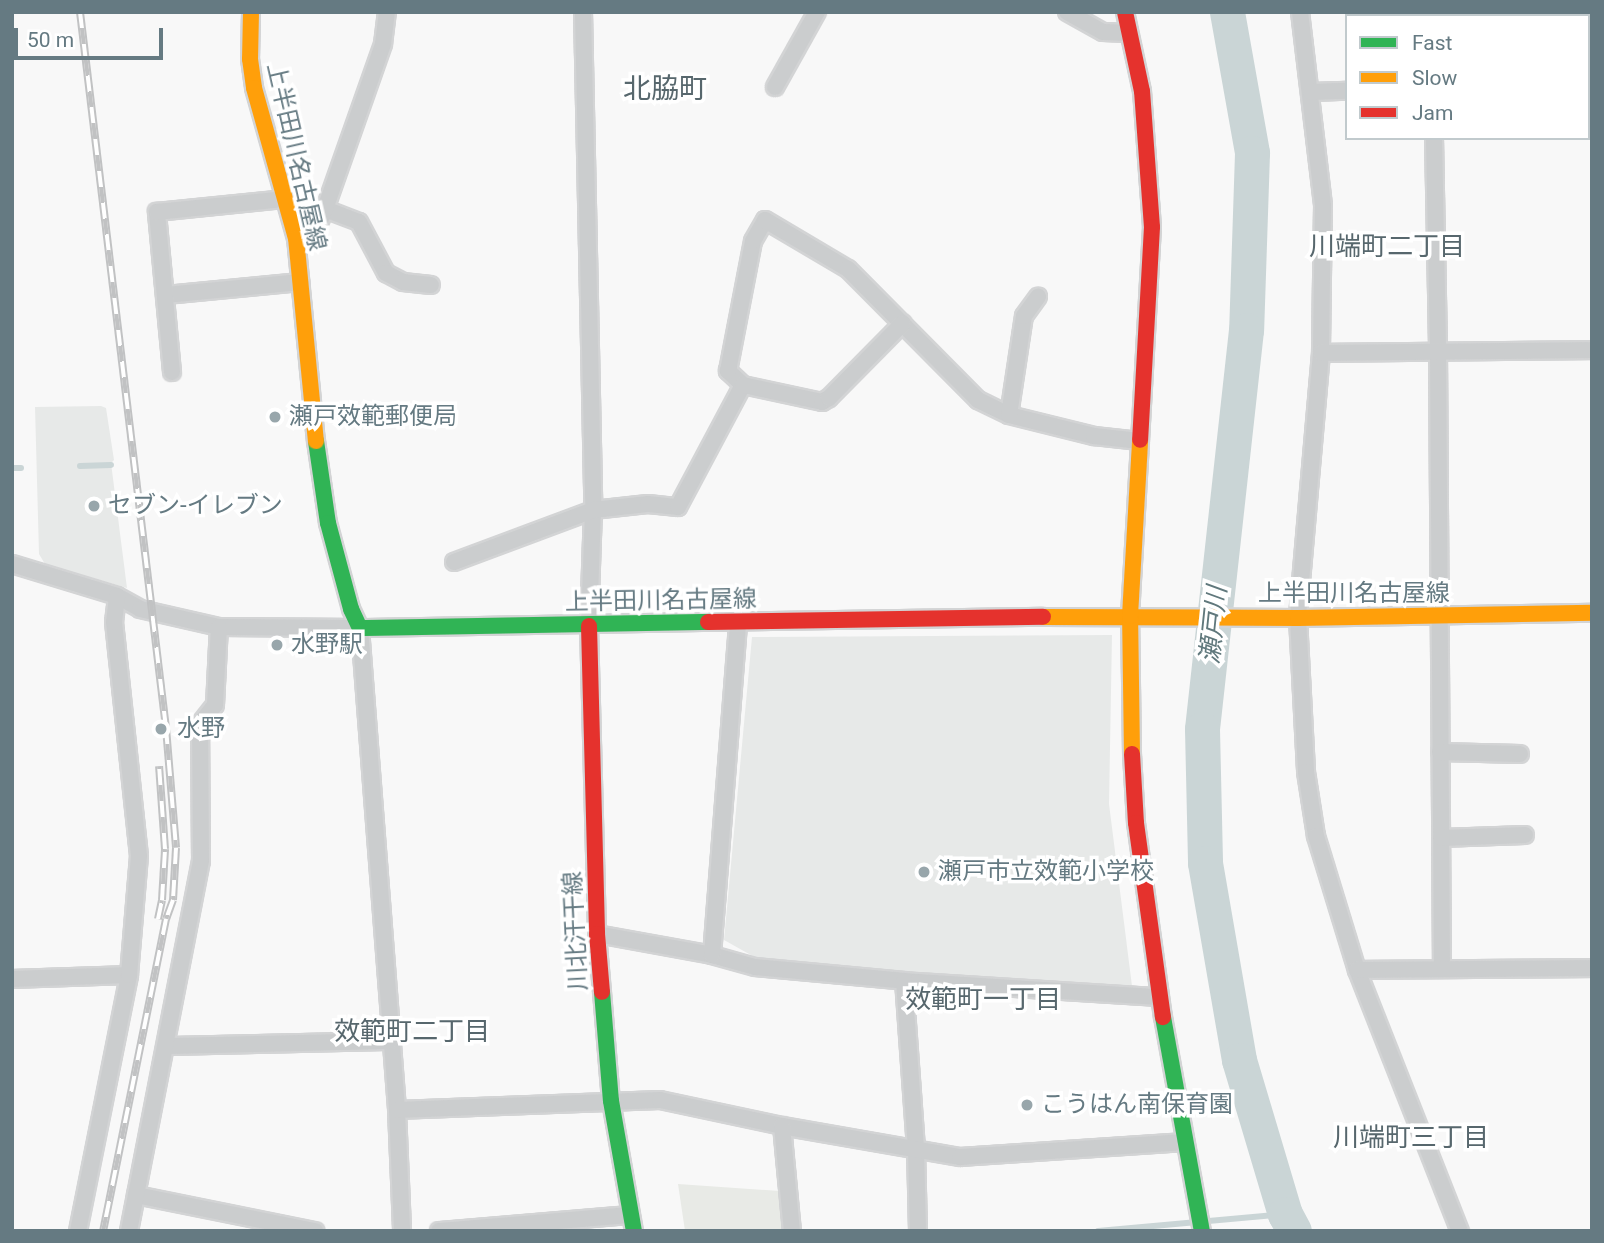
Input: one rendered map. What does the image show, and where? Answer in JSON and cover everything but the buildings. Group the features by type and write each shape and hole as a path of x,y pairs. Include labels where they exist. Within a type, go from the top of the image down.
{"main road":[{"name":"上半田川名古屋線","path":"251,12 250,59 254,88 296,238 318,464 328,523 351,608 360,628 1130,616 1298,618 1592,614"},
{"path":"1125,12 1142,91 1152,227 1130,616 1136,823 1158,997 1202,1231"},
{"name":"川北汗干線","path":"589,626 597,934 611,1101 632,1223"}],"street":[{"path":"296,238 319,223 326,209 383,44 387,12"},
{"path":"583,12 593,510 589,626"},
{"path":"775,87 817,12"},
{"path":"1067,12 1103,32 1129,33"},
{"path":"1300,12 1323,206 1321,353 1298,618 1306,772 1316,836 1356,970 1460,1231"},
{"path":"1311,92 1345,91"},
{"path":"1434,140 1442,968"},
{"path":"172,372 157,212 285,199"},
{"path":"326,209 359,222 386,273 402,282 431,285"},
{"path":"903,323 822,402 743,384 728,371 753,241 765,220 848,269 903,323 978,400 1009,415 1094,436 1140,441"},
{"path":"166,295 300,282"},
{"path":"1009,415 1024,316 1038,297"},
{"path":"1321,353 1592,350"},
{"path":"454,562 593,510 648,504 678,507 743,384"},
{"path":"12,564 117,596 140,608 219,627 360,628 397,1110 402,1231"},
{"path":"78,1231 129,975 139,856 114,622 117,596"},
{"path":"712,955 738,622"},
{"path":"129,1231 201,862 200,724 215,705 219,627"},
{"path":"1440,752 1520,754"},
{"path":"1441,838 1525,835"},
{"path":"597,934 712,955 755,967 904,981 1158,997"},
{"path":"1356,970 1592,968"},
{"path":"12,979 129,975"},
{"path":"904,981 916,1149 918,1231"},
{"path":"167,1046 390,1041"},
{"path":"397,1110 660,1100 782,1126 960,1157 1186,1142"},
{"path":"782,1126 792,1231"},
{"path":"136,1195 315,1231"},
{"path":"439,1231 632,1223"}],"shaded area":[{"path":"35,407 106,408 114,460 111,463 127,588 45,564 39,554"},
{"name":"瀬戸市立效範小学校","path":"1112,635 1109,804 1132,986 916,975 758,959 724,940 752,637"},
{"path":"678,1184 780,1191 785,1231 685,1231"}],"waterway":[{"name":"瀬戸川","path":"1227,12 1252,153 1246,330 1202,729 1205,863 1239,1060 1285,1214 1294,1231"},
{"path":"80,466 111,465"},
{"path":"12,468 21,468"},
{"path":"1098,1231 1285,1214"}],"railway":[{"path":"80,12 166,728 176,848 173,900 166,919 103,1231"},
{"path":"158,919 165,849 159,766"}],"traffic: fast":[{"path":"316,441 328,523 351,609 360,628 708,622"},
{"path":"602,992 611,1101 634,1231"},
{"path":"1163,1017 1202,1231"}],"traffic: slow":[{"path":"251,12 250,59 254,88 296,238 316,441"},
{"path":"1132,754 1130,616 1140,440"},
{"path":"1043,617 1298,618 1592,613"}],"traffic: jam":[{"path":"1125,12 1142,91 1152,227 1140,440"},
{"path":"708,622 1043,617"},
{"path":"589,626 597,934 602,992"},
{"path":"1132,754 1136,823 1163,1017"}],"place":[{"name":"瀬戸效範郵便局","path":"275,417"},
{"name":"セブン-イレブン","path":"94,506"},
{"name":"水野駅","path":"277,645"},
{"name":"水野","path":"161,729"},
{"name":"瀬戸市立效範小学校","path":"924,872"},
{"name":"こうはん南保育園","path":"1027,1105"}],"district":[{"name":"北脇町","path":"665,89"},
{"name":"川端町二丁目","path":"1387,247"},
{"name":"效範町一丁目","path":"983,1000"},
{"name":"效範町二丁目","path":"412,1032"},
{"name":"川端町三丁目","path":"1411,1138"}]}
